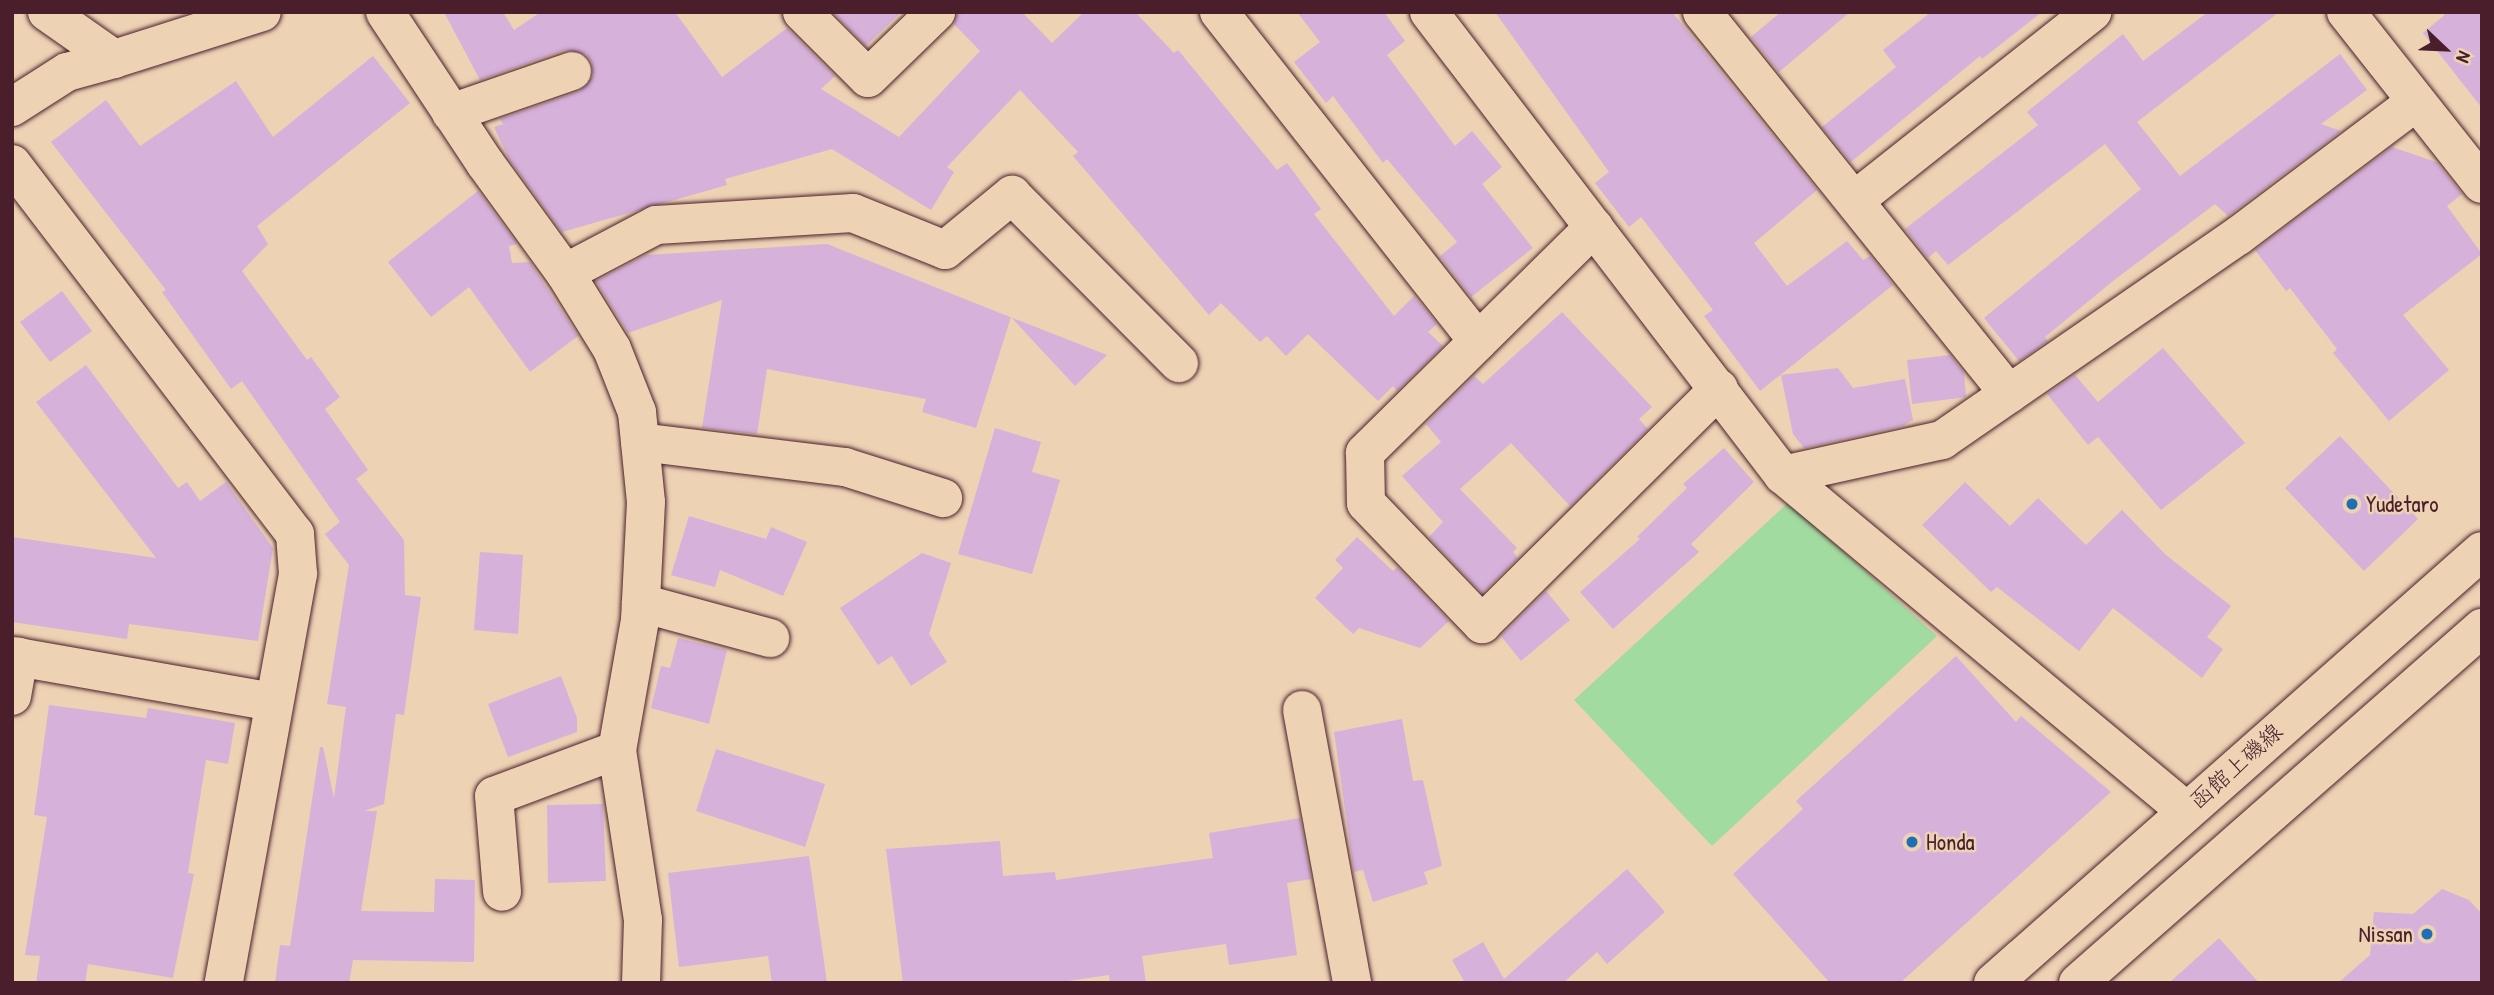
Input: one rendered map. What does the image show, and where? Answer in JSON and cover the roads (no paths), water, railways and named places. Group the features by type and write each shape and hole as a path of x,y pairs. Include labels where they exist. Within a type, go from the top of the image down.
{"street":[{"path":"47,12 114,59"},
{"path":"12,107 67,72 262,12"},
{"path":"385,12 451,113 565,272 612,349 637,412 646,502 641,603 617,750 643,920 641,983"},
{"path":"802,12 868,78 936,12"},
{"path":"1219,12 1478,341"},
{"path":"1430,12 1783,475 2186,811"},
{"path":"1702,12 2009,394"},
{"path":"1855,200 2092,12"},
{"path":"2346,12 2482,184"},
{"path":"451,113 572,71"},
{"path":"1783,475 1942,440 2238,236 2416,102"},
{"path":"12,164 295,534 298,574 224,983"},
{"path":"565,272 656,225 853,213 945,250 1012,195 1179,363"},
{"path":"1594,227 1365,453 1366,503 1482,624 1719,389"},
{"path":"640,442 845,467 943,498"},
{"name":"函館上磯線","path":"1993,983 2482,551"},
{"path":"641,603 769,638"},
{"path":"2078,983 2482,628"},
{"path":"12,696 15,656 273,702"},
{"path":"1302,710 1352,983"},
{"path":"502,892 494,796 617,750"}],"place":[{"name":"Yudetaro","path":"2352,504"},
{"name":"Honda","path":"1912,842"},
{"name":"Nissan","path":"2427,934"}]}
